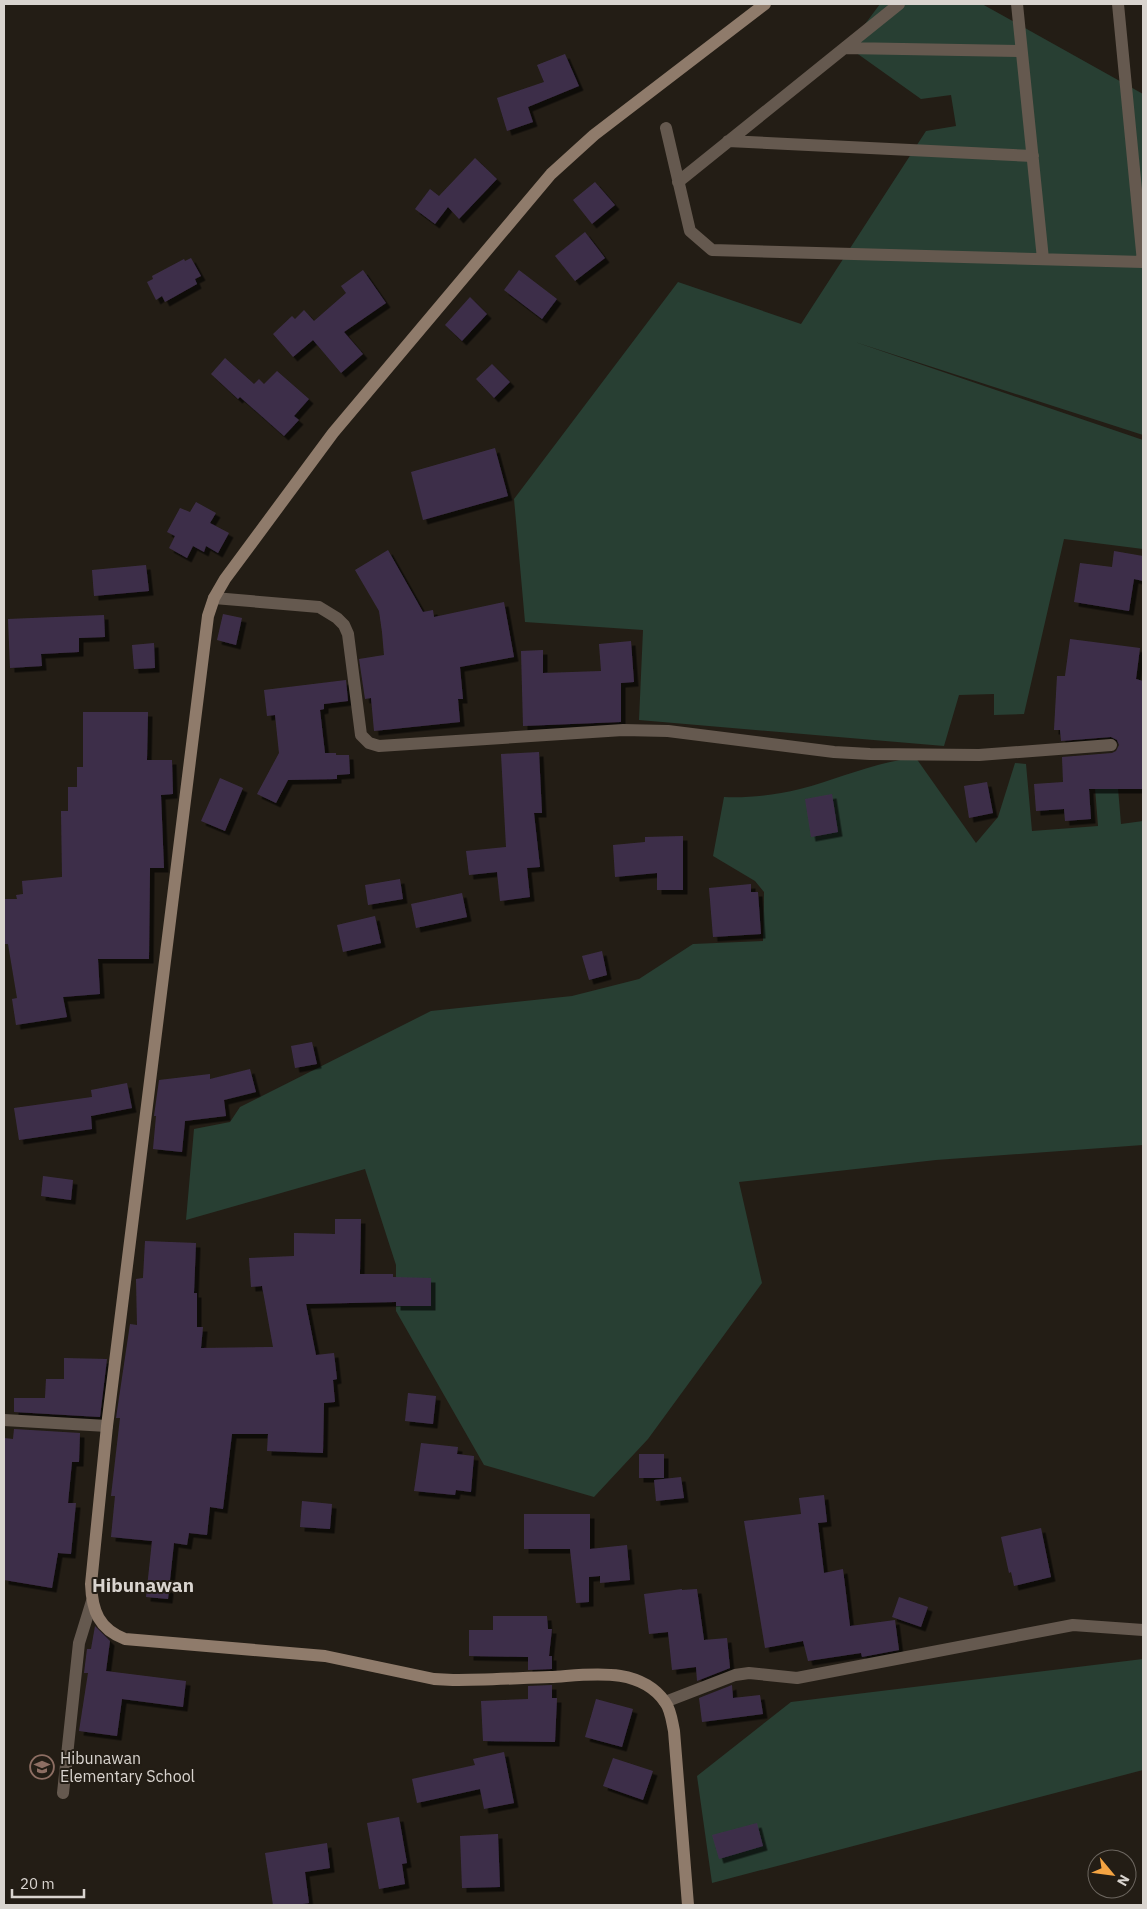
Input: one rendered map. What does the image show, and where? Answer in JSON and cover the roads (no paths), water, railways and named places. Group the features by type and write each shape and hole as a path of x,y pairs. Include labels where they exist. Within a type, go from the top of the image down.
{"street":[{"path":"688,1905 674,1731 671,1716 665,1702 656,1692 643,1684 614,1674 453,1680 434,1678 325,1656 125,1639 114,1635 98,1617 92,1601 91,1584 107,1426 208,616 214,598 225,579 333,433 551,174 594,135 765,4"},
{"path":"678,182 899,4"},
{"path":"1017,4 1044,259"},
{"path":"666,128 690,231 712,250 1143,262 1118,4"},
{"path":"845,48 1021,51"},
{"path":"728,141 1033,156"},
{"path":"214,598 319,607 337,618 344,625 348,634 361,735 369,743 379,746 623,730 668,732 834,752 870,754 979,755 1112,745"},
{"path":"4,1420 107,1426"},
{"path":"63,1793 79,1643 92,1601"},
{"path":"665,1702 735,1674 749,1673 796,1678 1073,1625 1143,1630"}],"place":[{"name":"Hibunawan Elementary School","path":"42,1767"}],"district":[{"name":"Hibunawan","path":"143,1585"}]}
